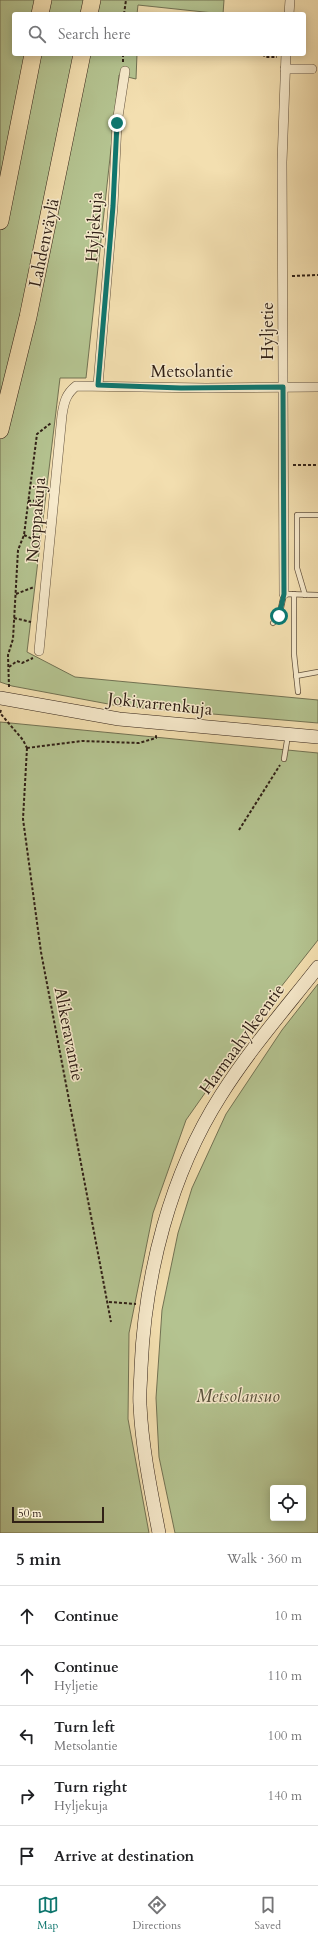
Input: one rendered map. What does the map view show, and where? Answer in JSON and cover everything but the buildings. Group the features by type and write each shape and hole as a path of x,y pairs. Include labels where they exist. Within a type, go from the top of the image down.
{"highway":[{"path":"40,12 43,0"},
{"path":"89,12 92,0"},
{"path":"0,221 33,56"},
{"name":"Lahdenväylä","path":"0,430 28,317 82,56"}],"street":[{"path":"289,12 290,0"},
{"name":"Hyljetie","path":"284,594 282,162 286,56"},
{"path":"285,69 312,69"},
{"name":"Hyljekuja","path":"98,385 113,206 117,123 125,71"},
{"name":"Metsolantie","path":"68,392 76,386 98,385 181,388 318,386"},
{"name":"Norppakuja","path":"39,651 47,583 62,415 68,392"},
{"name":"Jokivarrenkuja","path":"3,698 119,719 318,738"},
{"name":"Harmaahylkeentie","path":"159,1533 147,1464 140,1404 142,1353 147,1305 160,1242 179,1181 196,1140 220,1096 253,1047 318,967"}],"lane":[{"path":"305,595 297,568 297,515 318,515"},
{"path":"273,623 279,616 284,594 318,595"},
{"path":"294,594 294,654 298,692"},
{"path":"296,676 318,672"},
{"path":"284,759 288,735"}],"path":[{"path":"124,12 126,0"},
{"path":"283,276 318,275"},
{"path":"62,415 37,434 24,535 18,550 13,640 8,655 10,667 0,713 23,740 27,748 82,741 139,743 156,738 159,723"},
{"path":"284,466 318,465"},
{"path":"28,501 54,499"},
{"path":"24,535 50,547"},
{"path":"16,594 47,583"},
{"path":"14,618 42,624"},
{"path":"10,667 17,661 22,663 32,660 39,651"},
{"name":"Alikeravantie","path":"27,748 23,819 41,952 111,1322"},
{"path":"238,830 284,759"},
{"path":"108,1302 147,1305"}],"green space":[{"path":"0,0 224,0 223,12 204,12 138,5 137,12 12,12 12,56 137,56 136,79 119,75 86,378 60,378 27,652 75,677 318,700 318,723 119,706 12,686 0,682"},
{"path":"0,722 318,753 318,940 269,1002 186,1120 153,1213 129,1333 128,1419 149,1533 0,1533"},
{"name":"Metsolansuo","path":"318,984 318,1533 175,1533 159,1457 156,1398 162,1310 178,1233 192,1188 226,1114 282,1030"}],"route":[{"path":"117,123 113,206 98,385 181,388 283,387 284,594 279,616"}]}
